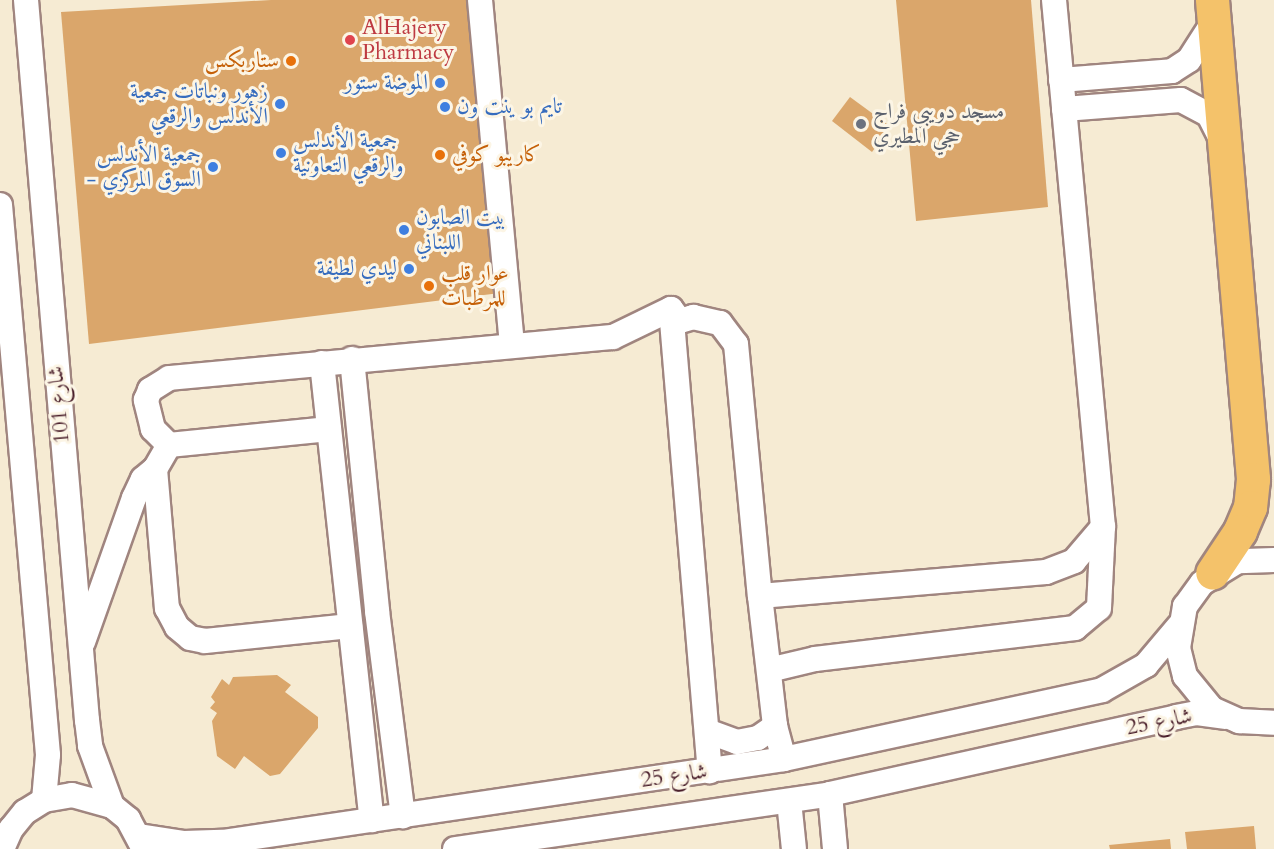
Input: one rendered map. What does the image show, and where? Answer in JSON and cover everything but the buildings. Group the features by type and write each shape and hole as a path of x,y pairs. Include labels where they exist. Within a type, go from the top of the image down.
{"highway":[{"path":"1212,573 1246,518 1253,479 1213,11"}],"street":[{"name":"شارع 101","path":"26,0 90,746 112,806"},
{"path":"480,0 512,345"},
{"path":"769,670 815,659 1075,628 1099,608 1103,527 1054,0"},
{"path":"1061,80 1172,71 1189,60 1213,11"},
{"path":"1064,109 1181,100 1209,115 1225,145"},
{"name":"شارع 101","path":"0,205 48,755 44,800"},
{"path":"169,445 153,429 147,415 146,400 158,382 169,378 613,337 671,309"},
{"path":"671,309 680,321 707,318 720,323 736,344 775,726 784,759"},
{"path":"671,309 710,771"},
{"path":"352,360 394,753 403,816"},
{"path":"322,363 372,820"},
{"path":"169,445 329,429"},
{"path":"81,650 134,498 143,479 155,469 169,445"},
{"path":"155,469 167,608 177,627 190,638 205,641 350,626"},
{"path":"760,596 1046,572 1074,561 1103,527"},
{"path":"1225,717 1202,700 1185,676 1178,648 1179,626 1192,594 1212,573 1238,561 1274,560"},
{"name":"شارع 25","path":"141,843 202,843 403,816 784,759 1102,690 1146,664 1179,626"},
{"name":"شارع 25","path":"455,849 830,794 1197,713 1272,725"},
{"path":"707,731 737,742 758,738 775,726"},
{"path":"363,754 379,765 388,762 394,753"},
{"path":"830,794 835,849"},
{"path":"4,839 25,812 44,800 79,795 112,806 141,843"},
{"path":"789,801 794,849"}],"place":[{"name":"AlHajery Pharmacy","path":"350,40"},
{"name":"ستاربكس","path":"291,61"},
{"name":"الموضة ستور","path":"440,83"},
{"name":"زهور ونباتات جمعية الأندلس والرقعي","path":"280,104"},
{"name":"تايم بو ينت ون","path":"445,107"},
{"name":"مسجد دويبي فراج حجي المطيري","path":"861,124"},
{"name":"جمعية الأندلس والرقعي التعاونية","path":"281,153"},
{"name":"كاريبو كوفي","path":"440,155"},
{"name":"جمعية الأندلس - السوق المركزي","path":"213,167"},
{"name":"بيت الصابون اللبناني","path":"404,230"},
{"name":"ليدي لطيفة","path":"409,269"},
{"name":"عوار قلب للمرطبات","path":"429,286"}]}
